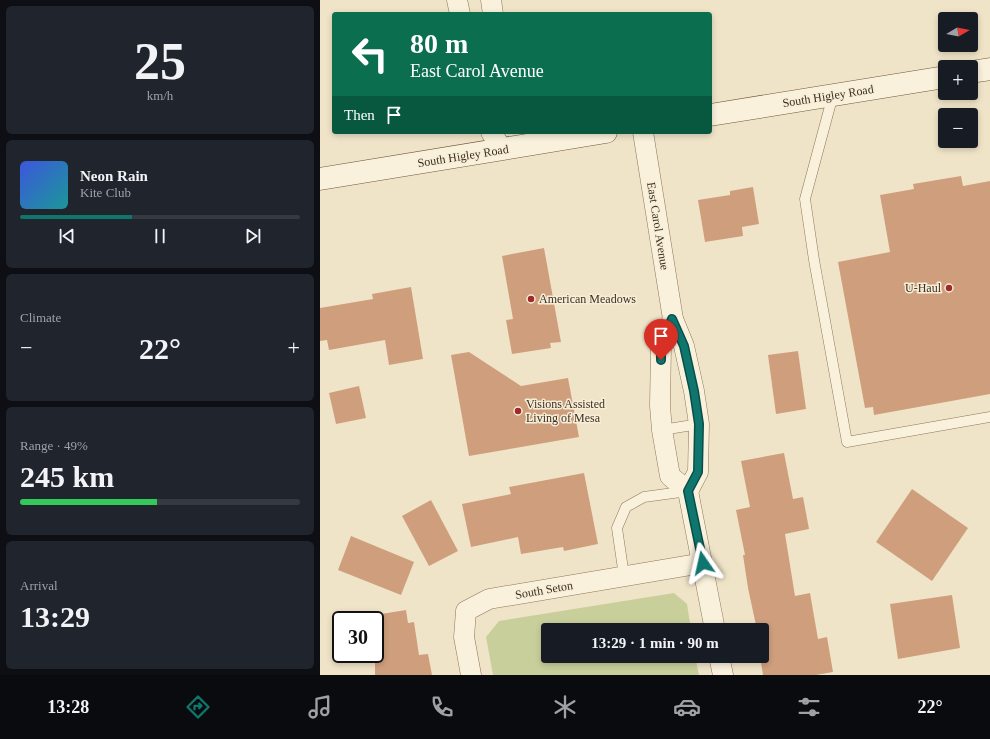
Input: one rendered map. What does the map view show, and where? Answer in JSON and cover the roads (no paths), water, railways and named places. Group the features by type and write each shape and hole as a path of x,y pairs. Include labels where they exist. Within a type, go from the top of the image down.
{"main road":[{"path":"978,71 990,69"},
{"name":"South Higley Road","path":"712,115 938,78"},
{"name":"South Higley Road","path":"320,179 499,138 570,134"}],"street":[{"path":"457,0 460,12"},
{"path":"491,0 493,12"},
{"name":"East Carol Avenue","path":"643,134 672,319 684,346 694,391 699,424 698,472 688,491"},
{"path":"672,319 661,345 660,406 662,430 670,476 688,491 714,623"},
{"name":"South Seton","path":"470,675 464,637 466,611 489,599 703,563"},
{"path":"721,663 723,675"}],"lane":[{"path":"833,95 805,199 814,260 847,442 990,417"},
{"path":"662,430 699,424"},
{"path":"624,576 617,528 626,507 644,497 688,491"}],"place":[{"name":"U-Haul","path":"949,288"},
{"name":"American Meadows","path":"531,299"},
{"name":"Visions Assisted Living of Mesa","path":"518,411"}]}
